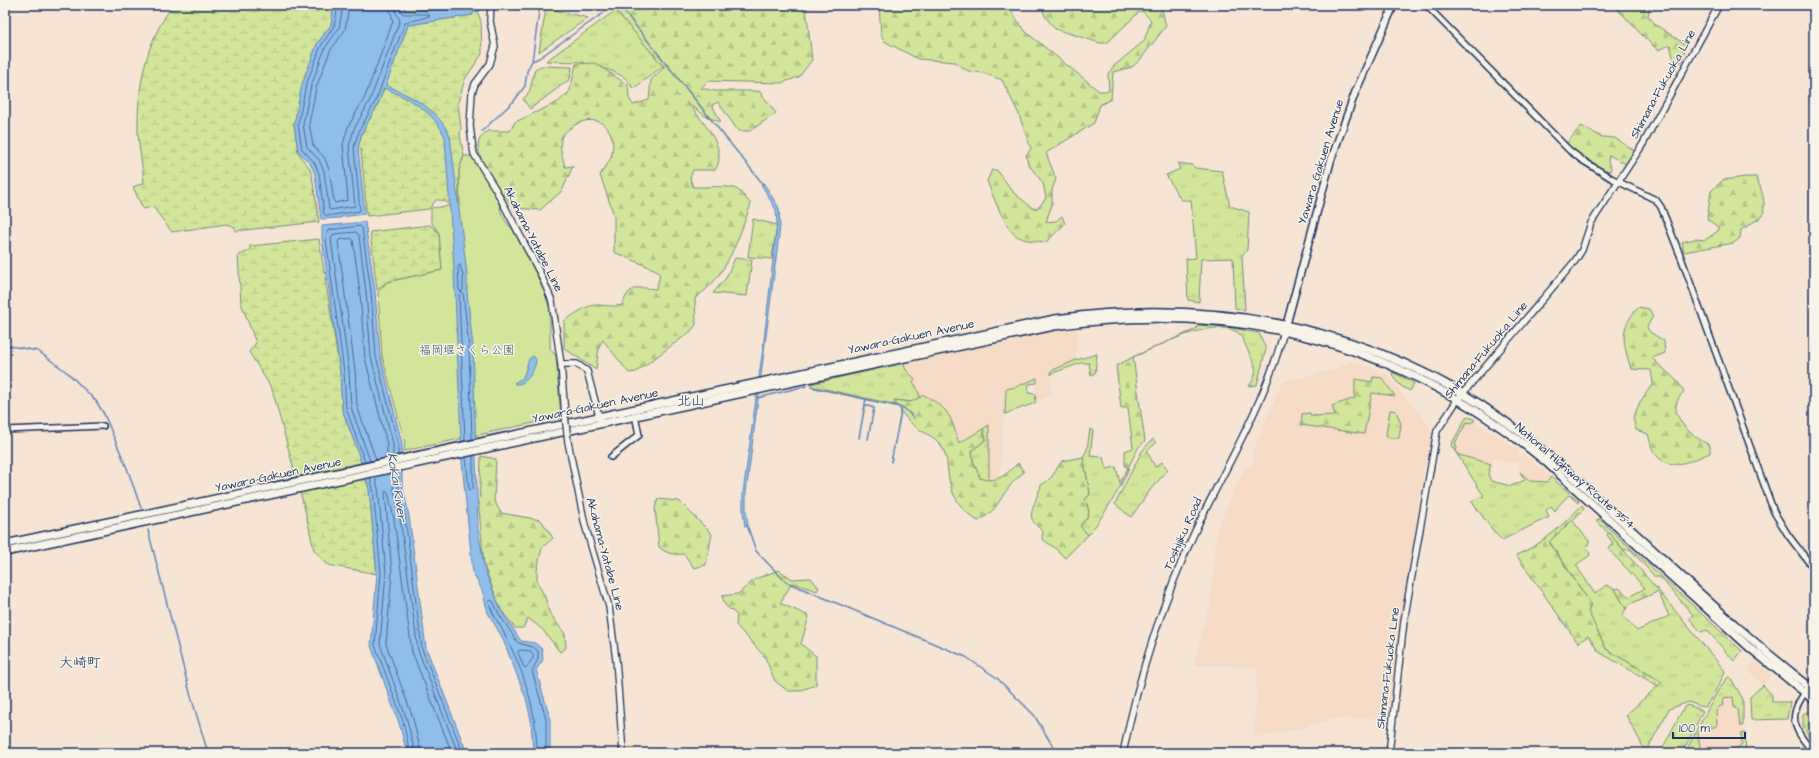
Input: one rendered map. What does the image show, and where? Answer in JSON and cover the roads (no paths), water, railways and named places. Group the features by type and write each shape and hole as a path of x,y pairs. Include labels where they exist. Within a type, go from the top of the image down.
{"highway":[{"name":"Yawara-Gakuen Avenue","path":"5,544 253,494 484,445 1026,324 1082,315 1132,311 1184,311 1232,315 1286,328"},
{"name":"Yawara-Gakuen Avenue","path":"600,419 635,415 1016,334 1082,322 1138,318 1184,318 1286,328"},
{"name":"National Highway Route 354","path":"1286,328 1371,357 1460,397 1507,423 1572,476 1755,642 1812,688"},
{"name":"National Highway Route 354","path":"1460,397 1546,462 1749,647 1814,700"},
{"name":"Yawara-Gakuen Avenue","path":"5,552 253,494"}],"main road":[{"name":"Akahama-Yatabe Line","path":"491,5 490,21 495,46 490,64 475,84 472,93 470,126 474,154 496,190 549,292 554,308 568,442 585,525 609,607 616,660 623,753"},
{"name":"Yawara Gakuen Avenue","path":"1286,328 1331,160 1355,93 1394,5"},
{"name":"Shimana-Fukuoka Line","path":"1389,753 1404,621 1432,449 1439,426 1460,397 1575,260 1583,247 1591,222 1643,144 1719,5"},
{"name":"Toshijiku Road","path":"1122,753 1140,683 1172,586 1197,529 1250,424 1275,363 1286,328"},
{"path":"561,364 577,364 587,371 600,419"}],"street":[{"path":"1426,5 1568,150 1582,160 1656,200 1661,206 1774,512 1788,535 1814,569"},
{"path":"611,457 639,435 635,415"},
{"path":"5,430 103,426"},
{"path":"1814,680 1812,688 1805,693 1796,708 1794,722 1799,735 1814,753"}],"water":[{"path":"331,5 404,5 405,11 479,8 480,11 473,12 473,15 408,25 386,85 423,104 438,118 450,136 467,274 467,292 473,347 478,529 485,571 502,612 521,641 535,643 542,649 543,660 536,670 550,718 550,753 533,753 531,720 526,698 502,637 488,613 482,590 473,573 462,463 454,269 445,138 441,129 428,113 411,101 384,88 378,104 362,133 358,148 365,214 341,218 321,219 315,174 311,165 298,151 294,124 302,84 317,44 331,25 333,11"},
{"path":"763,182 779,208 780,227 746,493 748,526 745,527 743,493 764,340 777,224 776,210 761,184"},
{"name":"Kokai River","path":"365,222 375,291 380,355 402,443 402,483 409,516 426,648 467,753 407,753 399,723 371,646 377,574 369,489 357,449 342,409 340,372 322,238 322,226"},
{"path":"533,356 536,359 536,363 530,376 523,382 515,384 514,383 523,378 529,359"}],"waterway":[{"path":"482,131 514,101 525,86 527,71 532,61 540,5"},
{"path":"532,61 539,58 615,5"},
{"path":"619,5 763,184"},
{"path":"5,345 38,351 68,373 96,401 104,414 127,468 141,508"},
{"path":"757,398 806,386"},
{"path":"811,387 904,408 914,418"},
{"path":"859,438 866,399"},
{"path":"865,405 874,408 868,439"},
{"path":"891,462 902,407"},
{"path":"747,525 756,551 786,582 966,657 997,678 1034,715 1057,753"},
{"path":"148,530 190,693 208,753"}],"district":[{"name":"北山","path":"691,401"},
{"name":"大崎町","path":"80,663"}],"park label":[{"name":"福岡堰さくら公園","path":"467,350"}]}
